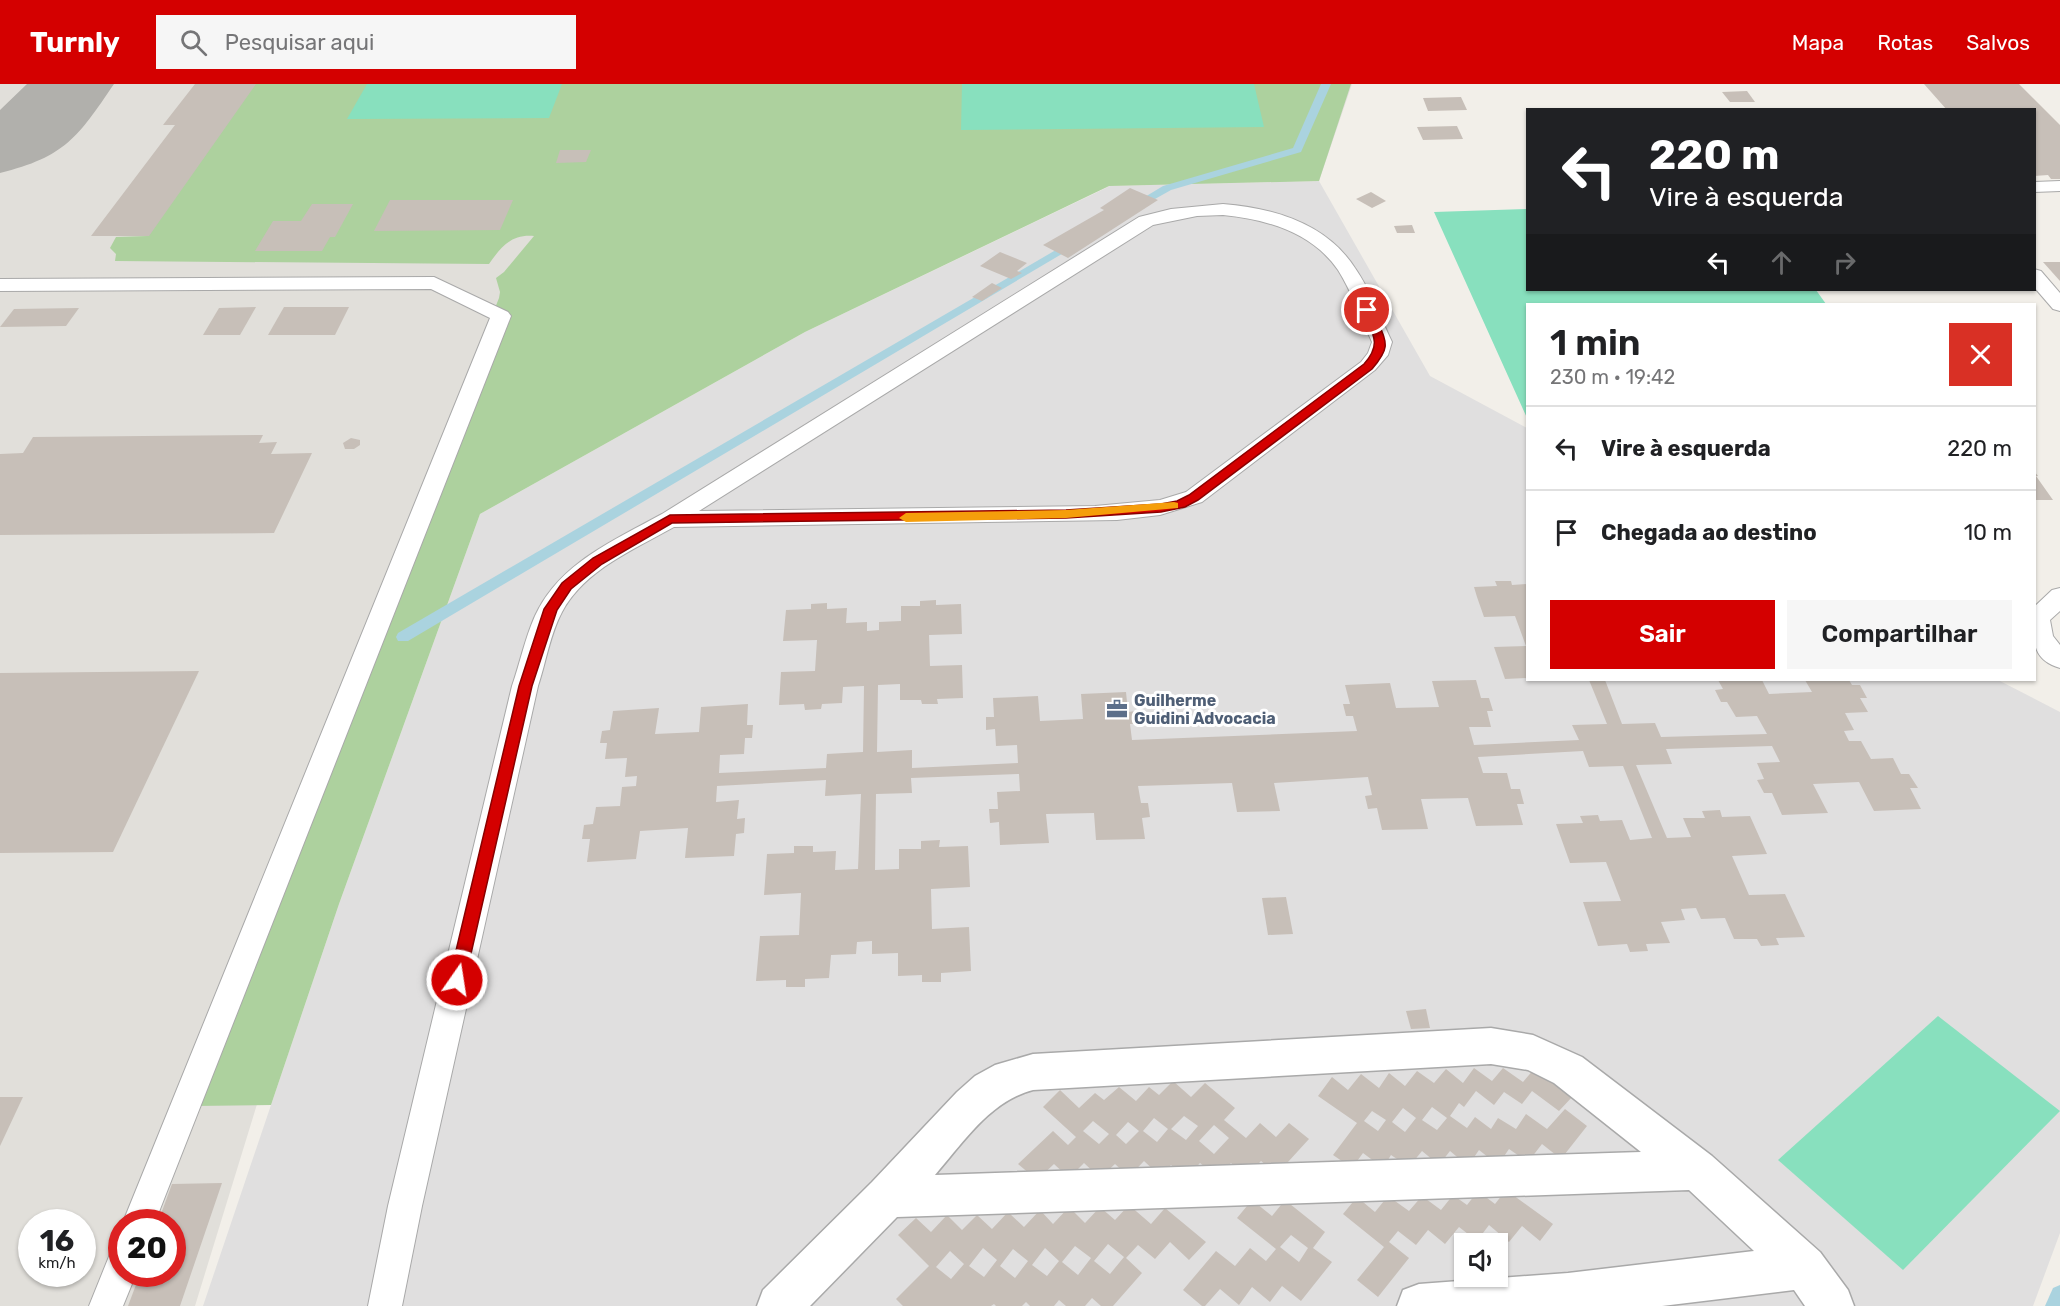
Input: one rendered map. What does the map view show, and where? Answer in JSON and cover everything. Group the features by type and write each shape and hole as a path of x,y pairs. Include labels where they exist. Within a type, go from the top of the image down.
{"street":[{"path":"779,1306 887,1197 971,1105 988,1089 1009,1078 1032,1072 1491,1046 1533,1053 1568,1070 1697,1170 1804,1267 1832,1306"},
{"path":"887,1197 1697,1170"},
{"path":"1419,1306 1568,1295 1804,1267"}],"lane":[{"path":"2036,187 2060,186"},
{"path":"385,1306 405,1206 525,686 550,609 567,586 597,561 670,519 1146,221 1174,211 1231,209 1267,215 1298,228 1322,243 1342,262 1382,342 1378,355 1368,366 1194,497 1181,504 1161,508 1066,514 670,519"},
{"path":"2036,277 2060,305"},
{"path":"0,285 434,283 501,316 144,1209"},
{"path":"2060,596 2038,618 2038,632 2050,652 2060,659"},
{"path":"106,1306 114,1287"}],"shaded area":[{"path":"0,84 1352,84 1319,181 1110,186 456,457 195,1306 0,1306"},
{"path":"1319,181 1430,376 1526,427 1526,681 2000,681 2060,712 2060,1233 2033,1306 203,1306 339,904 480,514 805,332 1110,186"}],"green space":[{"path":"253,84 1351,84 1319,181 1109,186 805,332 480,514 339,904 271,1105 194,1106 311,769 499,298 500,292 496,278 504,272 534,236 513,239 498,252 489,264 115,261 116,254 110,248 116,237 147,236"},
{"path":"367,84 562,84 549,118 347,119"},
{"path":"962,84 1254,84 1264,127 961,130"},
{"path":"1526,209 1526,291 1817,291 1825,303 1526,303 1526,416 1434,212"},
{"path":"1938,1016 2060,1111 1903,1270 1778,1160"}],"building":[{"path":"195,84 256,84 149,236 91,236 175,125 163,125"},
{"path":"1924,84 2019,84 2060,125 2060,179 2051,179 2048,175 2036,176 2036,108 1945,108"},
{"path":"1747,91 1755,102 1730,102 1722,92"},
{"path":"1461,97 1467,110 1428,111 1423,98"},
{"path":"1457,126 1463,139 1423,140 1417,127"},
{"path":"560,150 591,150 586,162 556,163"},
{"path":"1130,188 1158,200 1068,258 1043,245 1104,210 1100,208"},
{"path":"1371,192 1386,201 1372,208 1356,199"},
{"path":"390,200 513,200 500,230 374,231"},
{"path":"312,204 353,204 335,237 330,237 322,251 255,251 273,221 301,221"},
{"path":"1412,225 1415,233 1397,233 1394,226"},
{"path":"1000,252 1027,263 1017,271 1022,273 1011,279 980,266"},
{"path":"2043,262 2060,262 2060,281"},
{"path":"992,283 1002,288 982,301 972,297"},
{"path":"256,307 240,335 203,335 219,308"},
{"path":"284,307 349,307 335,335 268,335"},
{"path":"79,308 66,326 0,327 14,309"},
{"path":"263,435 259,443 277,442 271,454 312,453 274,533 0,535 0,454 23,453 33,437"},
{"path":"351,438 360,440 360,445 354,449 345,449 343,443"},
{"path":"2036,476 2053,500 2036,500"},
{"path":"1495,581 1511,581 1512,585 1526,584 1526,646 1515,616 1484,617 1474,587 1497,586"},
{"path":"936,600 936,605 961,604 962,634 929,635 930,666 962,665 963,698 937,699 938,704 922,704 921,700 900,700 900,684 878,685 877,752 912,750 912,768 1018,763 1017,745 996,746 995,729 986,730 986,717 994,717 993,698 1038,696 1040,721 1083,719 1081,694 1126,692 1128,712 1136,711 1138,724 1130,724 1132,740 1357,731 1353,716 1346,716 1343,704 1350,704 1345,685 1390,683 1396,708 1439,707 1432,681 1476,680 1481,698 1489,698 1493,711 1487,711 1491,727 1469,727 1474,745 1579,740 1572,725 1607,724 1589,681 1605,681 1622,724 1655,723 1661,737 1767,734 1757,716 1736,717 1727,702 1721,702 1715,690 1723,689 1719,681 1762,681 1769,694 1812,692 1806,681 1850,681 1852,685 1860,685 1867,698 1860,698 1868,712 1845,713 1854,730 1844,731 1849,741 1861,741 1871,759 1893,758 1901,774 1909,774 1918,788 1910,788 1921,809 1874,811 1859,782 1813,784 1828,813 1782,815 1772,793 1764,793 1757,780 1764,779 1757,763 1780,762 1772,746 1666,749 1672,764 1636,765 1667,838 1691,837 1683,818 1705,818 1702,811 1720,810 1722,817 1750,816 1767,854 1732,856 1749,895 1785,894 1805,937 1776,938 1779,945 1761,946 1757,939 1734,939 1725,918 1701,919 1696,908 1681,909 1685,920 1661,922 1670,943 1646,944 1648,951 1630,952 1627,944 1598,946 1583,902 1621,901 1606,862 1570,863 1556,824 1583,823 1580,816 1598,815 1600,821 1622,820 1630,840 1652,838 1623,766 1589,767 1583,751 1478,757 1483,773 1507,773 1511,789 1520,789 1524,804 1517,804 1523,825 1476,826 1468,798 1421,799 1428,829 1382,830 1377,808 1368,809 1365,796 1372,795 1368,777 1274,783 1280,811 1237,812 1232,783 1138,786 1141,803 1148,803 1150,817 1142,818 1145,839 1096,840 1094,813 1046,814 1049,843 1000,845 999,822 990,823 989,809 998,809 997,792 1020,791 1019,774 911,778 912,793 876,794 875,870 899,869 899,849 921,849 921,841 940,840 939,847 968,846 970,887 931,889 932,929 969,927 971,971 941,973 941,982 922,982 922,975 898,976 898,953 872,954 872,941 857,942 856,954 831,955 829,978 805,979 805,987 786,987 786,980 756,981 760,936 799,935 801,893 764,895 767,854 794,853 794,846 813,846 813,852 836,851 835,870 858,869 861,794 825,796 826,780 717,786 716,802 739,800 737,819 745,818 744,833 736,834 734,856 685,858 688,828 640,831 636,859 587,862 590,839 582,839 584,825 593,824 596,807 620,806 622,787 636,786 637,776 625,777 627,758 605,759 607,743 600,743 602,731 610,730 613,711 659,708 655,734 699,732 701,707 748,704 747,725 753,725 752,738 745,738 744,754 720,755 719,773 826,768 827,754 863,752 864,686 843,687 842,703 822,704 821,709 805,710 804,704 779,705 781,672 815,671 817,640 783,641 786,610 811,609 811,604 827,603 827,609 847,608 846,623 867,622 867,631 879,630 879,622 901,621 901,606 920,606 920,601"},
{"path":"1526,646 1526,678 1505,679 1494,647"},
{"path":"199,671 113,852 0,853 0,673"},
{"path":"1286,897 1293,934 1268,935 1262,898"},
{"path":"1426,1009 1430,1028 1411,1029 1406,1011"},
{"path":"1474,1068 1492,1081 1503,1068 1523,1082 1535,1068 1573,1096 1559,1111 1532,1091 1522,1104 1504,1092 1494,1105 1476,1091 1464,1107 1459,1103 1450,1116 1467,1128 1475,1117 1491,1129 1498,1118 1516,1129 1526,1114 1547,1129 1565,1109 1587,1126 1561,1159 1542,1144 1528,1162 1509,1149 1498,1165 1479,1150 1468,1166 1450,1151 1439,1165 1422,1151 1409,1167 1391,1155 1383,1168 1363,1153 1352,1168 1333,1155 1357,1123 1318,1096 1332,1077 1348,1090 1361,1074 1379,1088 1389,1073 1405,1086 1417,1071 1434,1083 1446,1069 1463,1083","holes":["1432,1107 1447,1118 1437,1130 1422,1120","1403,1108 1416,1118 1405,1132 1392,1122","1372,1111 1386,1120 1378,1131 1364,1121"]},
{"path":"1173,1081 1191,1097 1205,1083 1235,1108 1224,1120 1246,1138 1260,1123 1276,1137 1289,1123 1309,1139 1277,1174 1261,1161 1246,1177 1231,1163 1217,1177 1200,1163 1186,1178 1171,1165 1160,1176 1144,1161 1129,1177 1115,1164 1100,1178 1084,1163 1069,1178 1054,1164 1037,1180 1018,1164 1053,1131 1068,1145 1076,1137 1043,1107 1060,1090 1079,1108 1095,1093 1104,1100 1119,1087 1136,1101 1149,1087 1159,1095","holes":["1184,1116 1198,1126 1186,1140 1171,1129","1154,1118 1168,1129 1157,1142 1143,1131","1093,1121 1109,1134 1099,1144 1083,1131","1128,1122 1139,1131 1126,1144 1116,1135","1214,1125 1229,1138 1214,1154 1199,1141"]},
{"path":"0,1097 23,1097 0,1146"},
{"path":"222,1183 180,1306 128,1306 135,1287 186,1287 186,1209 163,1209 172,1184"},
{"path":"1506,1190 1553,1224 1540,1241 1522,1226 1509,1242 1508,1233 1498,1233 1489,1225 1483,1233 1467,1233 1459,1227 1445,1244 1428,1230 1416,1245 1398,1231 1389,1242 1409,1258 1378,1297 1357,1280 1384,1247 1343,1214 1357,1197 1375,1212 1388,1196 1409,1211 1422,1196 1441,1210 1453,1195 1467,1205 1478,1191 1495,1204"},
{"path":"1252,1200 1272,1216 1285,1200 1325,1232 1313,1248 1332,1262 1301,1301 1282,1286 1270,1302 1252,1287 1239,1305 1220,1289 1205,1306 1202,1306 1183,1290 1216,1251 1235,1266 1250,1248 1266,1261 1276,1249 1237,1218","holes":["1291,1235 1308,1248 1299,1262 1280,1247"]},
{"path":"1129,1205 1151,1224 1165,1208 1206,1242 1189,1260 1170,1242 1155,1259 1138,1245 1126,1258 1142,1273 1113,1306 1101,1306 1092,1298 1085,1306 1066,1306 1059,1300 1054,1306 1030,1306 1026,1302 1022,1306 996,1306 994,1304 991,1306 903,1306 896,1299 929,1266 898,1235 916,1218 931,1232 947,1215 962,1230 977,1215 992,1229 1008,1212 1024,1227 1040,1210 1053,1224 1069,1207 1085,1223 1100,1207 1115,1220","holes":["1108,1244 1124,1257 1110,1274 1094,1261","1075,1246 1091,1258 1078,1275 1062,1262","983,1248 997,1260 984,1277 969,1266","1045,1248 1059,1261 1047,1276 1032,1265","1013,1249 1028,1261 1015,1278 1000,1266","950,1251 964,1264 951,1279 936,1267"]}],"waterway":[{"path":"1135,206 1167,188 1297,150 1326,84"},
{"path":"403,637 1073,243"},
{"path":"2055,1306 2060,1295"}],"taxiway":[{"path":"0,146 32,128 72,84"}],"slow traffic":[{"path":"906,518 1066,514 1174,506"}],"place":[{"name":"Guilherme Guidini Advocacia","path":"1117,709"}],"route":[{"path":"457,980 525,686 550,609 567,586 597,561 670,519 1066,514 1161,508 1181,504 1194,497 1368,366 1378,355 1382,342 1367,310"}]}
